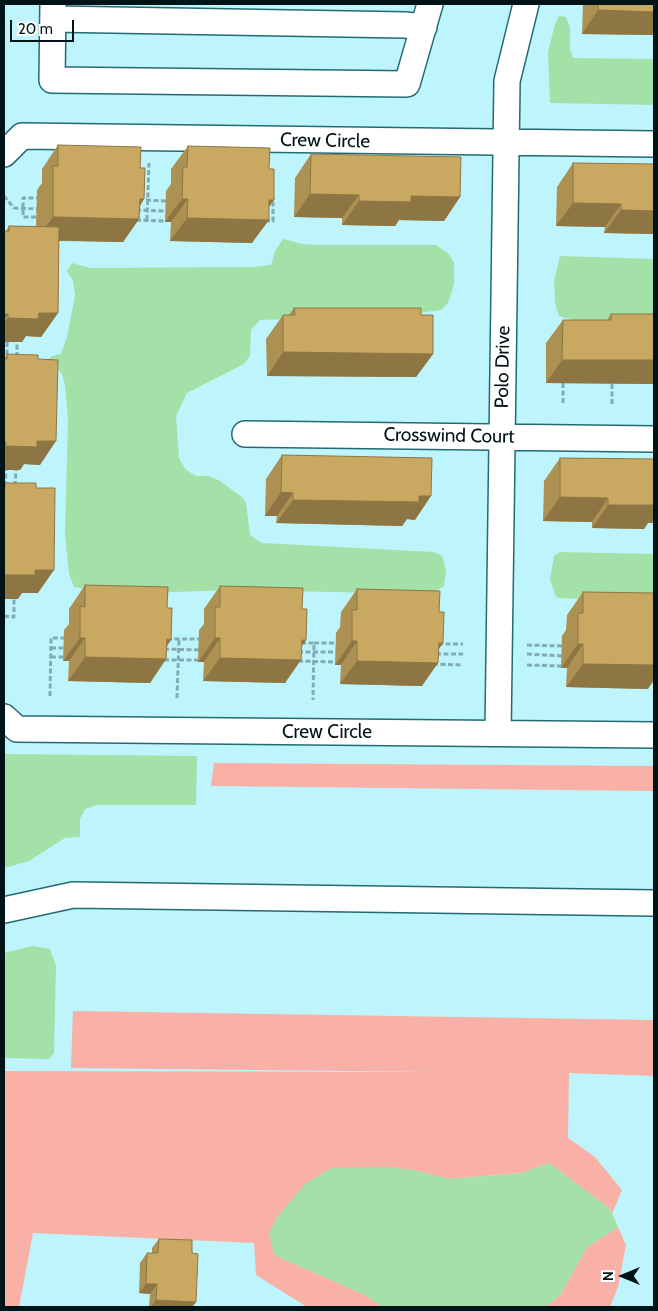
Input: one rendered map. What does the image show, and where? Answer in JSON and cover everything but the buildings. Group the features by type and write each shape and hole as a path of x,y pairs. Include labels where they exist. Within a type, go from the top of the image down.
{"street":[{"path":"424,27 53,12 52,80 406,84 424,27 430,4"},
{"name":"Polo Drive","path":"498,733 507,81 526,4"},
{"name":"Crew Circle","path":"4,154 22,136 506,144 654,144"},
{"name":"Crosswind Court","path":"245,434 654,439"},
{"name":"Crew Circle","path":"4,717 17,730 498,733 654,736"},
{"path":"4,910 73,895 654,903"}],"path":[{"path":"147,220 149,163"},
{"path":"257,221 273,222 273,192"},
{"path":"4,196 14,208 36,209"},
{"path":"36,198 23,198 23,217 36,217"},
{"path":"138,200 166,201"},
{"path":"265,201 273,202"},
{"path":"128,210 166,211"},
{"path":"265,211 273,211"},
{"path":"128,220 165,221"},
{"path":"7,342 7,363"},
{"path":"17,342 17,363"},
{"path":"612,376 612,404"},
{"path":"563,383 563,403"},
{"path":"5,492 6,470"},
{"path":"15,492 16,470"},
{"path":"4,616 14,617 14,599"},
{"path":"50,696 51,638 64,638"},
{"path":"163,639 199,639"},
{"path":"177,698 178,639"},
{"path":"298,643 336,643"},
{"path":"313,700 314,643"},
{"path":"431,644 463,644"},
{"path":"527,645 562,646"},
{"path":"51,648 64,648"},
{"path":"155,648 199,650"},
{"path":"290,652 335,652"},
{"path":"430,654 463,654"},
{"path":"527,654 562,656"},
{"path":"51,657 64,657"},
{"path":"155,659 198,660"},
{"path":"430,659 430,664 463,665"},
{"path":"290,661 335,662"},
{"path":"527,665 561,666"}],"shaded area":[{"path":"559,16 566,17 570,28 570,49 573,58 654,59 654,105 550,103 548,52"},
{"path":"283,239 302,244 320,245 436,245 448,253 454,262 454,284 448,303 441,310 405,315 260,320 251,330 250,356 244,364 187,393 176,416 179,458 186,470 196,476 209,476 220,481 243,498 246,503 250,535 262,543 434,552 442,556 446,569 444,586 431,594 233,590 174,592 74,587 69,574 65,534 68,418 65,385 62,374 56,367 45,363 52,356 61,354 67,337 75,295 73,281 67,271 72,263 90,268 253,267 271,265 275,251"},
{"path":"560,256 654,259 654,322 573,320 559,316 555,303 554,281"},
{"path":"560,552 654,554 654,601 558,598 555,595 550,579 554,556"},
{"path":"4,754 197,756 196,805 97,805 85,809 80,819 80,837 65,838 29,861 4,868"},
{"path":"214,763 654,766 654,791 211,786"},
{"path":"33,946 50,949 56,966 54,1053 49,1059 4,1058 4,953"},
{"path":"73,1011 654,1020 654,1076 569,1073 568,1138 595,1157 622,1190 612,1214 610,1209 549,1163 522,1173 449,1179 413,1170 274,1255 365,1295 383,1307 307,1307 256,1275 254,1243 33,1233 19,1307 4,1307 4,1071 439,1072 71,1068"},
{"path":"549,1163 610,1209 618,1227 587,1247 560,1295 545,1307 383,1307 365,1295 274,1255 269,1233 278,1216 306,1183 332,1168 386,1167 413,1170 449,1179 522,1173"},
{"path":"618,1227 626,1245 618,1287 610,1307 545,1307 560,1295 587,1247"}]}
